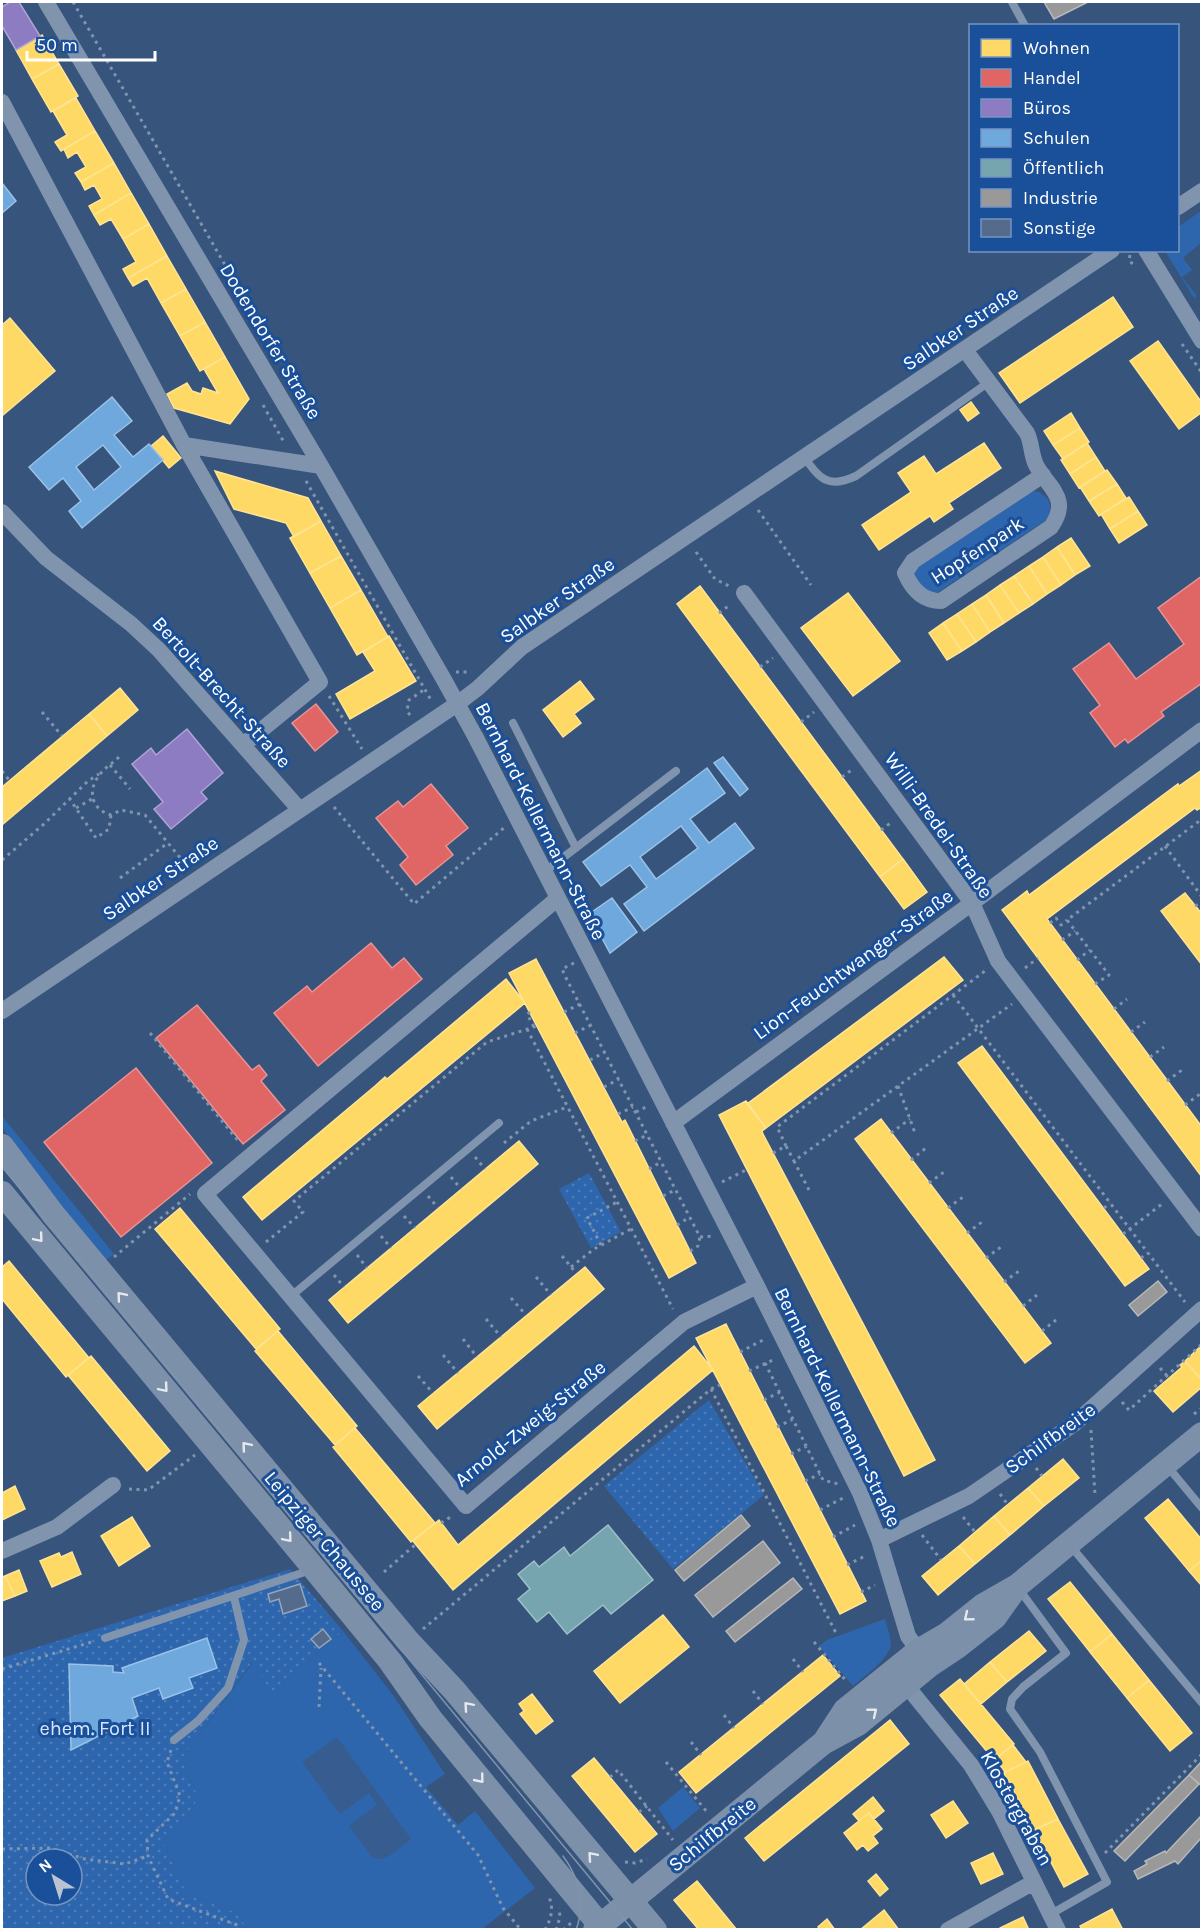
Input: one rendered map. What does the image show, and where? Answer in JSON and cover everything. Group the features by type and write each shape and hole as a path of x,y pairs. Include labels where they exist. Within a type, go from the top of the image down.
{"main road":[{"name":"Leipziger Chaussee","path":"2,1146 98,1269 408,1641 454,1690 655,1929"},
{"name":"Leipziger Chaussee","path":"2,1193 390,1661 430,1718 600,1928"},
{"name":"Schilfbreite","path":"600,1928 823,1743 858,1724 906,1685 924,1658 947,1634 982,1606 1017,1586 1202,1434"},
{"name":"Schilfbreite","path":"823,1743 845,1710 924,1658"}],"street":[{"name":"Dodendorfer Straße","path":"46,2 321,466 458,704"},
{"path":"2,102 183,444 320,682 243,745"},
{"path":"1179,206 1202,191"},
{"name":"Salbker Straße","path":"2,1011 458,704 522,647 1110,252"},
{"path":"1147,252 1202,341"},
{"name":"Hopfenpark","path":"965,350 1027,433 1031,441 1035,464 1056,495 1060,505 1059,516 1051,527 941,602 928,601 911,586 905,573 914,561 1042,475"},
{"path":"183,444 321,466"},
{"name":"Bertolt-Brecht-Straße","path":"2,512 46,558 130,624 159,650 300,810"},
{"name":"Willi-Bredel-Straße","path":"744,593 972,903 999,960 1024,995 1202,1229"},
{"name":"Bernhard-Kellermann-Straße","path":"458,704 757,1286 860,1493 879,1540 905,1627 924,1658"},
{"name":"Lion-Feuchtwanger-Straße","path":"673,1123 1202,730"},
{"path":"205,1194 557,899"},
{"name":"Arnold-Zweig-Straße","path":"205,1194 466,1506 681,1324 757,1286"},
{"name":"Schilfbreite","path":"879,1540 969,1496 1074,1424 1198,1312"},
{"path":"2,1551 57,1527 113,1485"},
{"name":"Klostergraben","path":"906,1685 971,1764 999,1810 1054,1922"},
{"path":"948,1929 1034,1882"}],"lane":[{"path":"1012,2 1024,24"},
{"path":"804,457 818,476 829,482 844,482 856,476 989,382"},
{"path":"513,723 576,848"},
{"path":"543,873 676,771"},
{"path":"290,1297 499,1123"},
{"path":"1166,1464 1202,1508"},
{"path":"1069,1543 1202,1703"},
{"path":"105,1638 234,1597 305,1572 312,1566"},
{"path":"1017,1586 1066,1653 1023,1687 1012,1699 1010,1709 1040,1752 1107,1882 1054,1922"},
{"path":"174,1740 198,1721 228,1688 244,1640 234,1597"}],"path":[{"path":"73,2 288,374"},
{"path":"758,510 812,585"},
{"path":"696,552 715,579"},
{"path":"320,682 363,751"},
{"path":"412,719 407,711 409,700 425,689"},
{"path":"42,712 62,736"},
{"path":"2,860 44,824 88,781 119,757"},
{"path":"110,765 130,789"},
{"path":"2,771 9,780"},
{"path":"101,773 94,784 92,799 100,811 111,814 121,810 146,815 182,861"},
{"path":"323,794 414,904 516,818"},
{"path":"69,798 96,838 109,829 111,814"},
{"path":"76,808 92,799"},
{"path":"1050,923 1056,918 1061,925 1202,819"},
{"path":"120,878 168,843"},
{"path":"1165,846 1202,897"},
{"path":"1196,906 1202,902"},
{"path":"1067,920 1109,975 1095,984"},
{"path":"1062,940 1075,931"},
{"path":"1077,960 1090,950"},
{"name":"Bernhard-Kellermann-Straße","path":"587,956 562,969 700,1237"},
{"path":"809,1190 777,1127 999,960"},
{"path":"953,995 1129,1229 1198,1312"},
{"path":"794,1161 1024,995"},
{"path":"1114,1009 1127,999"},
{"path":"564,1012 580,1004"},
{"path":"253,1252 303,1212 294,1201 487,1042 535,1026 527,1014 530,1012"},
{"path":"1131,1032 1144,1022"},
{"path":"575,1033 591,1025"},
{"path":"527,1029 681,1324"},
{"path":"150,1033 238,1141"},
{"path":"1150,1057 1164,1047"},
{"path":"590,1060 605,1052"},
{"path":"992,1060 998,1055"},
{"path":"1167,1081 1182,1070"},
{"path":"604,1087 619,1079"},
{"path":"1012,1085 1017,1081"},
{"path":"898,1086 915,1133"},
{"path":"1185,1105 1200,1094"},
{"path":"636,1112 651,1104"},
{"path":"1029,1109 1035,1104"},
{"path":"504,1143 531,1121 567,1107"},
{"path":"618,1114 633,1107"},
{"path":"891,1133 910,1119"},
{"path":"1048,1134 1054,1130"},
{"path":"635,1141 647,1135"},
{"path":"773,1153 786,1146"},
{"path":"911,1160 926,1148"},
{"path":"1067,1159 1073,1154"},
{"path":"649,1169 661,1162"},
{"path":"707,1189 746,1170"},
{"path":"929,1183 944,1172"},
{"path":"1085,1183 1091,1178"},
{"path":"98,1269 199,1187 205,1194"},
{"path":"663,1196 675,1190"},
{"path":"1123,1234 1175,1194"},
{"path":"948,1208 963,1197"},
{"path":"601,1245 586,1218 617,1202"},
{"path":"1104,1208 1110,1203"},
{"path":"677,1225 690,1217"},
{"path":"967,1233 982,1222"},
{"path":"571,1267 601,1245 632,1229"},
{"path":"690,1251 698,1246 700,1237 730,1235"},
{"path":"986,1258 1001,1247"},
{"path":"1141,1258 1147,1252"},
{"path":"562,1256 576,1273"},
{"path":"1004,1282 1019,1271"},
{"path":"536,1277 551,1295"},
{"path":"1023,1306 1037,1295"},
{"path":"511,1298 526,1315"},
{"path":"486,1319 501,1337"},
{"path":"1042,1331 1056,1320"},
{"path":"740,1352 779,1332"},
{"path":"463,1339 477,1356"},
{"path":"1118,1398 1129,1410 1168,1377 1201,1344 1196,1339"},
{"path":"749,1371 789,1353"},
{"path":"443,1355 458,1373"},
{"path":"765,1363 823,1480 840,1485 850,1505"},
{"path":"1157,1365 1168,1377"},
{"path":"418,1376 433,1394"},
{"path":"408,1641 711,1389 720,1385"},
{"path":"711,1389 836,1633"},
{"path":"764,1400 780,1392"},
{"path":"1090,1410 1095,1497"},
{"path":"777,1426 793,1419"},
{"path":"113,1485 133,1490 147,1490 210,1444"},
{"path":"791,1454 807,1446"},
{"path":"1035,1467 1042,1476"},
{"path":"805,1481 820,1474"},
{"path":"998,1491 1008,1505"},
{"path":"820,1510 846,1496"},
{"path":"959,1513 975,1532"},
{"path":"833,1537 857,1524"},
{"path":"921,1533 941,1560"},
{"path":"384,1572 416,1544"},
{"path":"847,1564 868,1554 871,1564"},
{"path":"861,1592 877,1584 880,1594"},
{"path":"2,1669 105,1638"},
{"path":"814,1642 860,1698"},
{"path":"793,1659 803,1672"},
{"path":"319,1707 320,1665 478,1855 503,1908 521,1929"},
{"path":"753,1691 763,1704"},
{"path":"724,1715 734,1728"},
{"path":"174,1740 166,1761 180,1796 175,1813 147,1840 148,1856 168,1899 237,1925 240,1929"},
{"path":"691,1742 701,1755"},
{"path":"1097,1861 1202,1754"},
{"path":"666,1762 707,1812"},
{"path":"610,1777 618,1770 673,1839"},
{"path":"639,1812 647,1806"},
{"path":"2,1848 50,1848 85,1859 125,1864 148,1856"},
{"path":"545,1929 551,1916 552,1904 548,1893"},
{"path":"556,1929 560,1917 560,1905"}],"green space":[{"path":"1201,211 1201,243 1183,258 1192,270 1182,277 1197,296 1194,298 1166,252 1179,252 1179,226"},
{"path":"1036,491 1045,496 1049,502 1050,510 1046,520 938,592 927,595 914,573 919,566 1027,493"},
{"path":"2,1116 114,1254 105,1261 57,1204 2,1127"},
{"path":"589,1173 621,1232 591,1248 559,1189"},
{"path":"709,1400 764,1495 673,1569 604,1486"},
{"name":"ehem. Fort II","path":"290,1569 343,1631 272,1692 252,1662 182,1758 198,1798 182,1827 162,1840 187,1894 237,1913 247,1929 2,1930 2,1658"},
{"path":"885,1619 891,1640 890,1649 882,1661 853,1686 819,1646 827,1640"},
{"path":"343,1631 393,1695 445,1774 426,1787 458,1825 475,1811 535,1888 482,1929 247,1929 237,1913 187,1894 162,1840 182,1827 198,1798 182,1758 253,1662 272,1692"},
{"path":"683,1787 700,1808 673,1831 658,1808"}],"shaded area":[{"path":"337,1737 411,1839 382,1859 372,1857 349,1826 377,1805 369,1793 340,1814 302,1762"}],"building: Wohnen":[{"path":"42,35 59,64 32,79 16,50"},
{"path":"59,64 78,96 51,112 32,79"},
{"path":"76,98 95,131 61,151 55,142 67,135 53,111"},
{"path":"95,131 114,163 81,182 75,173 86,167 77,152 68,158 64,149"},
{"path":"114,163 131,193 94,215 89,206 102,199 94,185 85,190 81,182"},
{"path":"131,193 149,224 123,239 111,219 100,225 94,215"},
{"path":"149,224 167,256 128,278 123,269 136,262 123,239"},
{"path":"167,256 186,289 161,303 147,278 133,286 128,278"},
{"path":"186,289 205,322 180,336 161,303"},
{"path":"1113,297 1133,327 1020,403 999,373"},
{"path":"10,318 55,371 2,416 2,325"},
{"path":"205,322 225,357 200,371 180,336"},
{"path":"1158,341 1202,403 1202,412 1179,429 1130,361"},
{"path":"225,357 249,399 230,424 174,408 167,394 187,383 192,391 201,394 203,388 218,393 204,369"},
{"path":"971,402 979,413 968,421 960,410"},
{"path":"1071,413 1080,428 1053,445 1044,431"},
{"path":"1080,428 1089,442 1063,459 1053,445"},
{"path":"163,436 181,458 169,468 151,446"},
{"path":"984,443 1001,468 949,503 953,509 934,522 930,516 879,550 862,525 911,492 898,473 924,456 936,474"},
{"path":"1087,443 1096,457 1070,474 1061,460"},
{"path":"1096,457 1105,471 1079,488 1070,474"},
{"path":"1107,470 1117,484 1089,501 1080,487"},
{"path":"215,471 308,498 321,521 294,537 286,523 234,509"},
{"path":"1117,484 1126,498 1099,516 1089,501"},
{"path":"1129,497 1138,511 1110,529 1101,514"},
{"path":"1138,511 1147,525 1119,543 1110,529"},
{"path":"321,521 341,556 310,573 290,538"},
{"path":"1071,538 1090,566 1075,575 1057,547"},
{"path":"1057,547 1075,575 1061,585 1043,557"},
{"path":"341,556 361,590 330,608 310,573"},
{"path":"1043,557 1061,585 1047,594 1029,566"},
{"path":"1029,566 1047,594 1033,604 1014,576"},
{"path":"1014,576 1033,604 1019,613 1000,585"},
{"path":"1000,585 1019,613 1004,623 986,595"},
{"path":"700,586 903,859 880,877 677,604"},
{"path":"361,590 388,637 357,655 330,608"},
{"path":"848,593 900,661 853,696 801,628"},
{"path":"986,595 1004,623 990,632 972,604"},
{"path":"972,604 990,632 976,642 957,614"},
{"path":"957,614 976,642 962,651 943,623"},
{"path":"943,623 962,651 947,660 929,633"},
{"path":"389,636 416,681 350,719 336,694 375,671 363,652"},
{"path":"580,681 594,699 574,714 581,723 563,737 543,710"},
{"path":"120,688 138,710 107,736 89,714"},
{"path":"89,714 107,736 2,825 2,787"},
{"path":"1202,770 1202,807 1197,810 1195,808 1047,919 1202,1127 1202,1177 1002,910 1027,891 1029,895 1178,784 1179,786"},
{"path":"903,859 927,892 904,909 880,877"},
{"path":"1185,893 1202,914 1202,965 1161,911"},
{"path":"944,957 963,980 766,1128 747,1104"},
{"path":"536,959 622,1122 625,1120 696,1263 669,1278 509,973"},
{"path":"506,979 525,1003 262,1220 243,1197"},
{"path":"982,1046 1149,1269 1125,1286 958,1063"},
{"path":"746,1101 766,1128 762,1131 763,1134 935,1460 904,1476 719,1115"},
{"path":"881,1119 1051,1343 1025,1363 855,1139"},
{"path":"519,1141 538,1164 348,1323 329,1300"},
{"path":"180,1208 280,1329 256,1349 155,1229"},
{"path":"9,1261 89,1358 66,1377 2,1299 2,1267"},
{"path":"585,1267 604,1289 437,1429 418,1406"},
{"path":"726,1324 866,1601 840,1614 696,1338"},
{"path":"278,1331 357,1426 335,1445 255,1351"},
{"path":"1202,1345 1202,1380 1185,1361"},
{"path":"694,1346 713,1370 453,1590 413,1541 439,1520 458,1545"},
{"path":"91,1356 170,1451 147,1471 68,1375"},
{"path":"1185,1361 1202,1380 1202,1387 1173,1412 1154,1391 1182,1367 1180,1365"},
{"path":"355,1428 435,1523 411,1542 333,1447"},
{"path":"1063,1459 1079,1478 1044,1506 1028,1488"},
{"path":"15,1486 25,1509 2,1520 2,1493"},
{"path":"1028,1488 1044,1506 1010,1535 994,1516"},
{"path":"1168,1499 1202,1540 1202,1560 1189,1571 1145,1518"},
{"path":"994,1516 1010,1535 975,1564 959,1546"},
{"path":"132,1517 150,1546 119,1566 101,1536"},
{"path":"959,1546 975,1564 938,1595 922,1576"},
{"path":"72,1552 81,1574 52,1587 40,1561 59,1553 61,1557"},
{"path":"1202,1560 1202,1586 1189,1571"},
{"path":"19,1570 27,1591 15,1596 5,1576"},
{"path":"5,1576 15,1596 2,1601 2,1577"},
{"path":"1070,1582 1112,1634 1090,1652 1048,1599"},
{"path":"663,1615 689,1647 620,1703 594,1671"},
{"path":"1029,1631 1046,1651 1007,1682 990,1662"},
{"path":"1112,1634 1149,1680 1127,1698 1090,1652"},
{"path":"823,1655 840,1676 696,1793 679,1772"},
{"path":"990,1662 1007,1682 981,1704 964,1684"},
{"path":"960,1679 1014,1744 994,1760 940,1695"},
{"path":"1149,1680 1192,1733 1170,1751 1127,1698"},
{"path":"532,1694 553,1721 536,1734 520,1714 524,1711 519,1704"},
{"path":"890,1720 909,1744 764,1861 745,1838"},
{"path":"1013,1745 1026,1762 1005,1772 995,1759"},
{"path":"594,1758 657,1834 635,1852 572,1776"},
{"path":"1028,1761 1058,1819 1034,1830 1004,1773"},
{"path":"873,1797 884,1811 874,1819 869,1813 859,1821 853,1814"},
{"path":"953,1801 968,1823 946,1838 931,1815"},
{"path":"869,1813 882,1829 873,1836 878,1843 868,1851 863,1845 857,1850 844,1833"},
{"path":"1058,1819 1088,1874 1064,1887 1034,1830"},
{"path":"993,1853 1003,1874 981,1884 971,1863"},
{"path":"876,1874 888,1889 880,1896 868,1881"},
{"path":"697,1881 737,1930 699,1930 674,1900"},
{"path":"1112,1909 1123,1930 1082,1930 1080,1926"},
{"path":"884,1910 899,1930 860,1930"},
{"path":"1023,1917 1029,1930 1000,1930 1000,1928"},
{"path":"827,1919 835,1930 820,1930 818,1927"}],"building: Handel":[{"path":"1202,576 1202,683 1161,712 1164,716 1128,743 1125,739 1115,747 1090,713 1100,705 1073,669 1109,643 1136,679 1184,644 1158,608"},
{"path":"316,704 338,732 315,751 292,723"},
{"path":"431,784 468,828 446,846 453,855 416,885 400,865 408,857 376,818 398,801 403,807"},
{"path":"371,943 392,968 404,958 422,979 318,1066 274,1013 307,986 312,992"},
{"path":"197,1005 252,1070 259,1065 267,1075 261,1081 285,1110 243,1144 156,1038"},
{"path":"136,1068 212,1163 121,1237 44,1142"}],"building: Büros":[{"path":"10,2 19,2 40,36 16,50 2,26 2,7"},
{"path":"187,729 223,773 201,792 207,799 171,829 154,809 163,802 132,764 151,748 156,755"}],"building: Schulen":[{"path":"2,183 16,201 2,213"},
{"path":"112,397 132,421 114,435 133,457 149,444 163,460 82,528 69,511 81,501 63,478 49,490 29,467","holes":["103,445 121,467 94,490 76,467"]},
{"path":"723,757 748,789 740,796 714,763"},
{"path":"707,768 725,793 690,819 709,843 735,823 754,848 644,931 624,904 647,887 630,865 601,886 583,862","holes":["681,826 698,848 656,879 640,857"]},
{"path":"612,898 637,932 610,953 589,914"},
{"path":"207,1638 217,1668 189,1678 193,1688 163,1699 159,1688 132,1698 138,1716 71,1750 69,1664 113,1666 113,1672 124,1673 122,1668"}],"building: Öffentlich":[{"path":"608,1525 653,1580 611,1614 603,1605 567,1634 549,1612 537,1622 518,1599 530,1589 518,1574 534,1561 539,1567 564,1547 570,1556"}],"building: Industrie":[{"path":"1044,2 1088,2 1054,19"},
{"path":"1158,1281 1167,1292 1138,1316 1129,1305"},
{"path":"741,1515 750,1526 684,1581 675,1570"},
{"path":"763,1541 780,1563 713,1617 695,1595"},
{"path":"793,1578 802,1589 735,1642 726,1631"},
{"path":"1200,1763 1202,1765 1202,1786 1189,1775"},
{"path":"1189,1775 1199,1784 1125,1861 1114,1851"},
{"path":"1202,1815 1202,1837 1178,1864 1175,1861 1138,1879 1134,1871 1147,1864 1145,1861 1165,1851 1166,1853"}],"building: Sonstige":[{"path":"300,1584 307,1606 283,1614 279,1599 270,1602 268,1594"},
{"path":"323,1629 331,1639 319,1648 311,1639"}],"tram line":[{"path":"2,1167 633,1930"},
{"path":"563,1856 569,1864 579,1891 580,1910 576,1930"}]}
